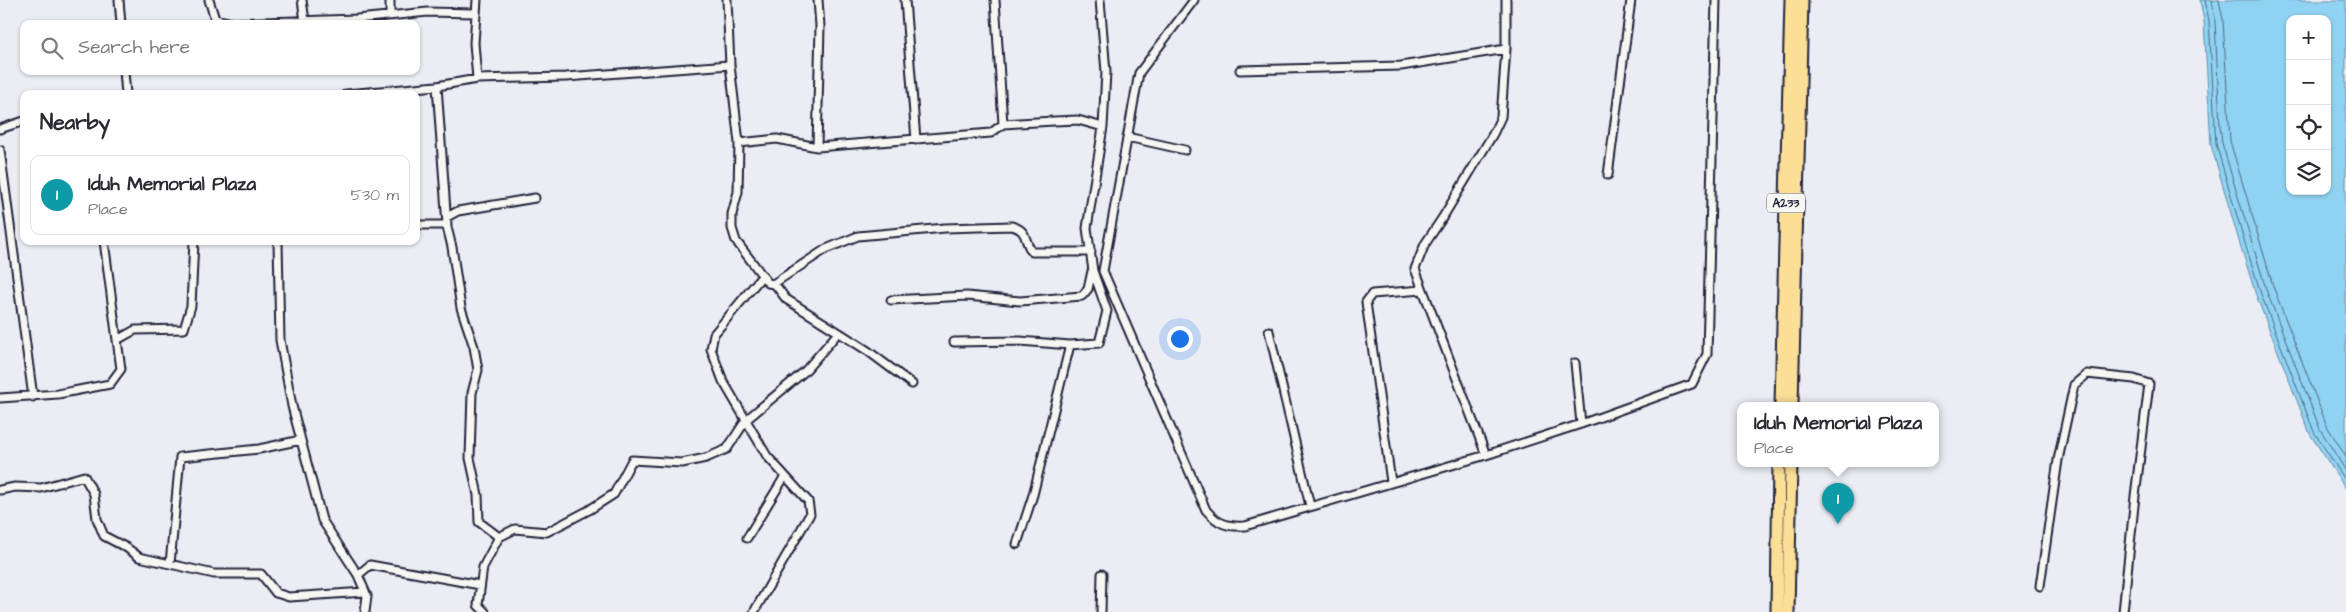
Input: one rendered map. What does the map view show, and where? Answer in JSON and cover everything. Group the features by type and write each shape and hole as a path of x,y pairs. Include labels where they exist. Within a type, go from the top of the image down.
{"highway":[{"name":"A233","path":"1781,402 1791,0"},
{"name":"A233","path":"1792,402 1802,0"},
{"path":"1779,467 1784,510 1788,612"},
{"path":"1777,612 1784,510 1790,467"}],"street":[{"path":"119,0 121,20"},
{"path":"209,0 215,20"},
{"path":"302,0 305,20"},
{"path":"390,0 390,15"},
{"path":"477,0 474,43 477,79"},
{"path":"726,0 730,65 739,142 738,192 732,214 732,228 736,241 768,283 774,283 810,258 841,242 858,236 898,232 1012,226 1020,228 1025,234 1032,252 1091,252"},
{"path":"817,147 820,26 818,0"},
{"path":"906,0 916,140"},
{"path":"995,0 1003,124"},
{"path":"891,300 967,296 1020,301 1082,296 1088,289 1092,271 1087,228 1103,127 1106,72 1100,0"},
{"path":"1194,0 1139,73 1103,271 1206,510 1221,524 1230,527 1245,526 1486,455 1581,424 1692,384 1707,354 1716,0"},
{"path":"1486,455 1415,269 1418,257 1493,134 1501,117 1506,49 1506,0"},
{"path":"1608,175 1631,0"},
{"path":"319,20 428,12 475,13"},
{"path":"1240,70 1401,66 1506,49"},
{"path":"394,90 437,86 477,79 566,77 730,65"},
{"path":"124,75 126,90"},
{"path":"420,225 447,225 439,137 437,86"},
{"path":"739,142 777,139 817,147 916,140 991,132 1003,124 1078,120 1103,127"},
{"path":"0,129 20,122"},
{"path":"1127,137 1185,150"},
{"path":"0,150 33,397"},
{"path":"447,217 458,211 535,198"},
{"path":"447,227 452,247 461,308 474,347 478,370 472,393 470,458 478,495 479,522 499,537"},
{"path":"0,398 8,396 33,397 110,384 120,369 105,245"},
{"path":"117,340 135,330 184,329 191,306 194,245"},
{"path":"278,245 280,340 301,440 322,520 358,575 365,592 365,612"},
{"path":"954,342 1020,341 1070,345 1099,343 1107,311 1092,271"},
{"path":"754,612 810,514 808,501 768,456 746,420 723,381 711,349 714,334 762,276"},
{"path":"774,283 786,299 868,352 912,384"},
{"path":"1391,482 1366,302 1372,294 1422,290"},
{"path":"1269,331 1310,506"},
{"path":"485,612 478,605 483,566 499,537 515,529 547,532 589,510 614,494 632,460 682,463 706,458 727,449 746,420 805,370 838,333"},
{"path":"1017,544 1033,496 1070,345"},
{"path":"1575,363 1581,424"},
{"path":"2040,586 2058,460 2074,385 2087,374 2134,379 2149,384 2123,612"},
{"path":"170,564 180,458 259,450 301,440"},
{"path":"0,490 15,487 41,488 84,476 94,494 97,519 104,536 128,548 138,558 214,574 261,574 276,593 289,597 365,592"},
{"path":"747,538 785,476"},
{"path":"358,575 370,565 480,585"},
{"path":"1101,612 1102,574"}],"water":[{"path":"2200,0 2346,0 2346,489 2310,434 2256,295 2211,145 2204,22"}],"place":[{"name":"Iduh Memorial Plaza","path":"1838,524"}]}
